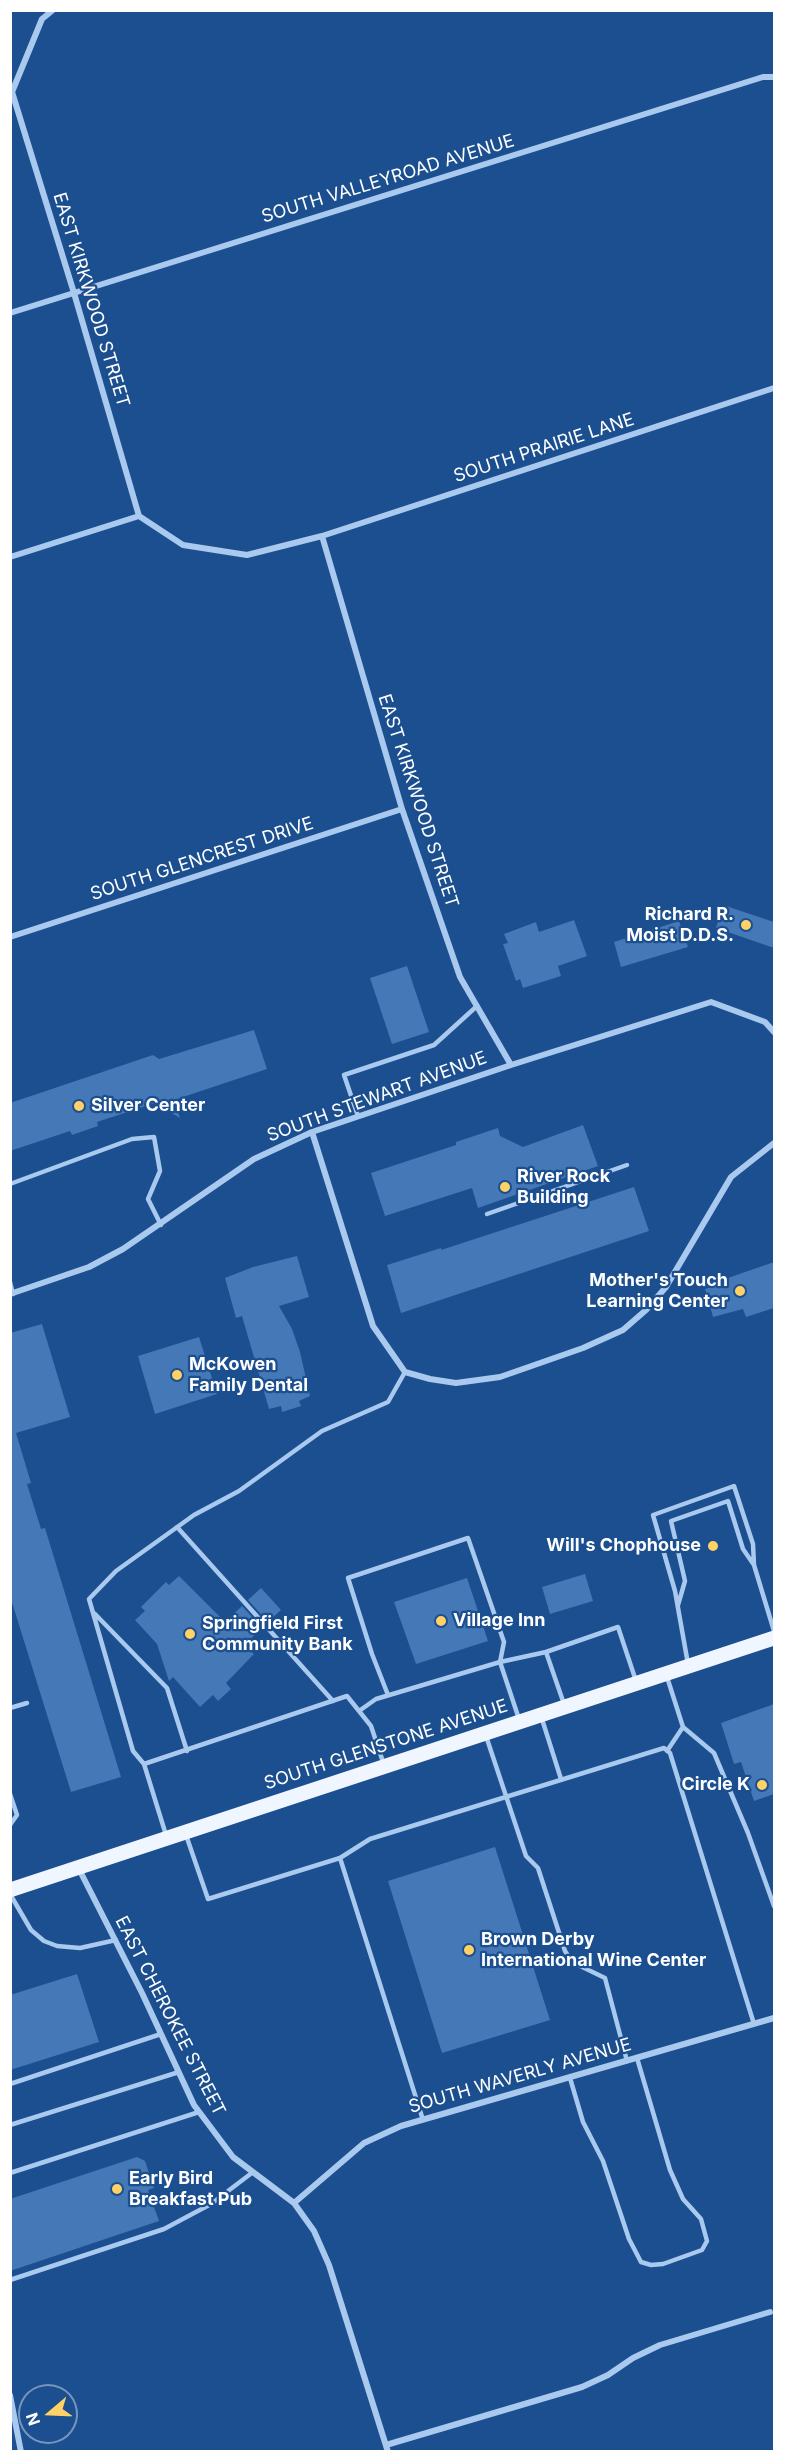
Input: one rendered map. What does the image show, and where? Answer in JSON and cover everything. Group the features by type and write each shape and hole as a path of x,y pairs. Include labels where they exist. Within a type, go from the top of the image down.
{"main road":[{"name":"SOUTH GLENSTONE AVENUE","path":"10,1892 167,1837 774,1638"}],"street":[{"path":"11,92 42,19 53,10"},
{"name":"SOUTH VALLEYROAD AVENUE","path":"10,313 752,81 774,77"},
{"name":"EAST KIRKWOOD STREET","path":"11,92 74,293 139,516"},
{"name":"SOUTH PRAIRIE LANE","path":"139,516 183,545 247,555 322,536 774,388"},
{"path":"10,557 139,516"},
{"name":"EAST KIRKWOOD STREET","path":"322,536 402,809 460,977 511,1065"},
{"name":"SOUTH GLENCREST DRIVE","path":"10,937 402,809"},
{"name":"SOUTH STEWART AVENUE","path":"12,1294 89,1267 123,1250 254,1159 312,1132 358,1116 711,1002 765,1022 774,1032"},
{"path":"312,1132 373,1326 405,1372 456,1383 500,1377 583,1348 623,1329 646,1310 666,1287 731,1177 774,1143"},
{"name":"EAST CHEROKEE STREET","path":"77,1867 116,1940 199,2112 233,2157 294,2203 314,2230 329,2265 387,2448"},
{"name":"SOUTH WAVERLY AVENUE","path":"294,2203 364,2143 401,2126 774,2018"},
{"path":"387,2448 582,2387 660,2345 770,2312"},
{"path":"10,2396 20,2450 11,2451"}],"lane":[{"path":"358,1116 344,1075 434,1045 477,1006"},
{"path":"10,1184 132,1139 154,1137 160,1171 148,1199 161,1225"},
{"path":"486,1214 627,1165"},
{"path":"10,1282 12,1294"},
{"path":"167,1837 144,1764 133,1751 89,1599 116,1570 194,1515 239,1491 322,1431 388,1402 405,1372"},
{"path":"689,1666 678,1608 653,1515 734,1486 753,1544 754,1564 774,1631"},
{"path":"678,1608 685,1581 671,1521 728,1501 743,1549 754,1564"},
{"path":"177,1527 333,1701"},
{"path":"388,1695 372,1654 348,1578 468,1538 504,1642 500,1662 520,1722"},
{"path":"93,1613 167,1688 187,1750"},
{"path":"359,1711 376,1699 388,1695 500,1662 546,1652 618,1627 637,1683"},
{"path":"546,1652 565,1707"},
{"path":"666,1674 683,1727 714,1753 748,1833 774,1906"},
{"path":"144,1764 347,1696 371,1726 384,1766"},
{"path":"10,1708 27,1703"},
{"path":"540,1715 561,1779"},
{"path":"667,1750 683,1727"},
{"path":"485,1733 526,1856 537,1868 565,1951 572,1962 605,1978 627,2061"},
{"path":"184,1832 208,1899 340,1858 370,1839 664,1748 667,1750"},
{"path":"667,1750 674,1765 754,2024"},
{"path":"10,1794 17,1815 10,1825"},
{"path":"340,1858 423,2120"},
{"path":"10,1892 31,1930 44,1941 57,1946 80,1948 116,1940"},
{"path":"10,2084 161,2034"},
{"path":"570,2078 583,2122 603,2161 629,2239 641,2262 651,2265 663,2264 702,2250 707,2241 701,2219 683,2199 670,2170 638,2058"},
{"path":"10,2125 178,2072"},
{"path":"10,2174 199,2112"},
{"path":"10,2280 164,2229 211,2204 253,2172"}],"building":[{"name":"Richard R. Moist D.D.S.","path":"723,905 774,922 774,948 716,928"},
{"path":"574,920 587,956 558,966 561,976 523,988 520,979 516,981 503,944 508,943 504,934 536,922 539,932"},
{"path":"679,921 688,947 621,967 614,942"},
{"path":"407,966 429,1032 392,1044 370,978"},
{"name":"Silver Center","path":"254,1030 267,1069 174,1100 180,1118 155,1103 97,1122 98,1126 72,1135 70,1131 10,1151 10,1103 153,1055 159,1059"},
{"name":"River Rock Building","path":"583,1125 598,1166 478,1208 472,1188 385,1216 371,1173 456,1145 456,1142 498,1128 500,1136 523,1147"},
{"path":"634,1187 649,1231 401,1313 387,1265 441,1248 441,1250"},
{"path":"297,1256 309,1297 279,1306 292,1329 300,1352 310,1396 299,1401 301,1406 282,1412 281,1406 269,1409 242,1316 236,1318 225,1278 253,1267"},
{"name":"Mother's Touch Learning Center","path":"774,1262 774,1308 746,1317 743,1309 713,1317 705,1289 726,1283 725,1279"},
{"path":"42,1324 70,1417 16,1433 31,1483 27,1484 41,1529 45,1528 121,1777 71,1792 10,1596 10,1333"},
{"name":"McKowen Family Dental","path":"199,1337 217,1394 155,1414 138,1356"},
{"path":"585,1574 593,1601 550,1614 542,1587"},
{"name":"Springfield First Community Bank","path":"179,1576 225,1622 242,1606 262,1628 244,1645 254,1654 226,1683 231,1689 218,1701 213,1695 200,1707 173,1677 169,1681 157,1644 135,1620 145,1611 141,1607 166,1582 169,1585"},
{"name":"Village Inn","path":"467,1578 488,1641 416,1664 394,1602"},
{"path":"261,1588 281,1610 268,1622 248,1600"},
{"path":"774,1704 774,1794 754,1801 741,1762 734,1764 721,1723"},
{"name":"Brown Derby International Wine Center","path":"495,1847 550,2020 442,2053 388,1881"},
{"path":"77,1974 99,2042 10,2070 10,1995"},
{"path":"137,2157 145,2161 154,2188 148,2190 159,2221 10,2271 10,2199"}],"place":[{"name":"Richard R. Moist D.D.S.","path":"746,925"},
{"name":"Silver Center","path":"79,1106"},
{"name":"River Rock Building","path":"505,1187"},
{"name":"Mother's Touch Learning Center","path":"740,1291"},
{"name":"McKowen Family Dental","path":"177,1375"},
{"name":"Will's Chophouse","path":"713,1546"},
{"name":"Village Inn","path":"441,1621"},
{"name":"Springfield First Community Bank","path":"190,1634"},
{"name":"Circle K","path":"762,1785"},
{"name":"Brown Derby International Wine Center","path":"469,1950"},
{"name":"Early Bird Breakfast Pub","path":"117,2189"}]}
